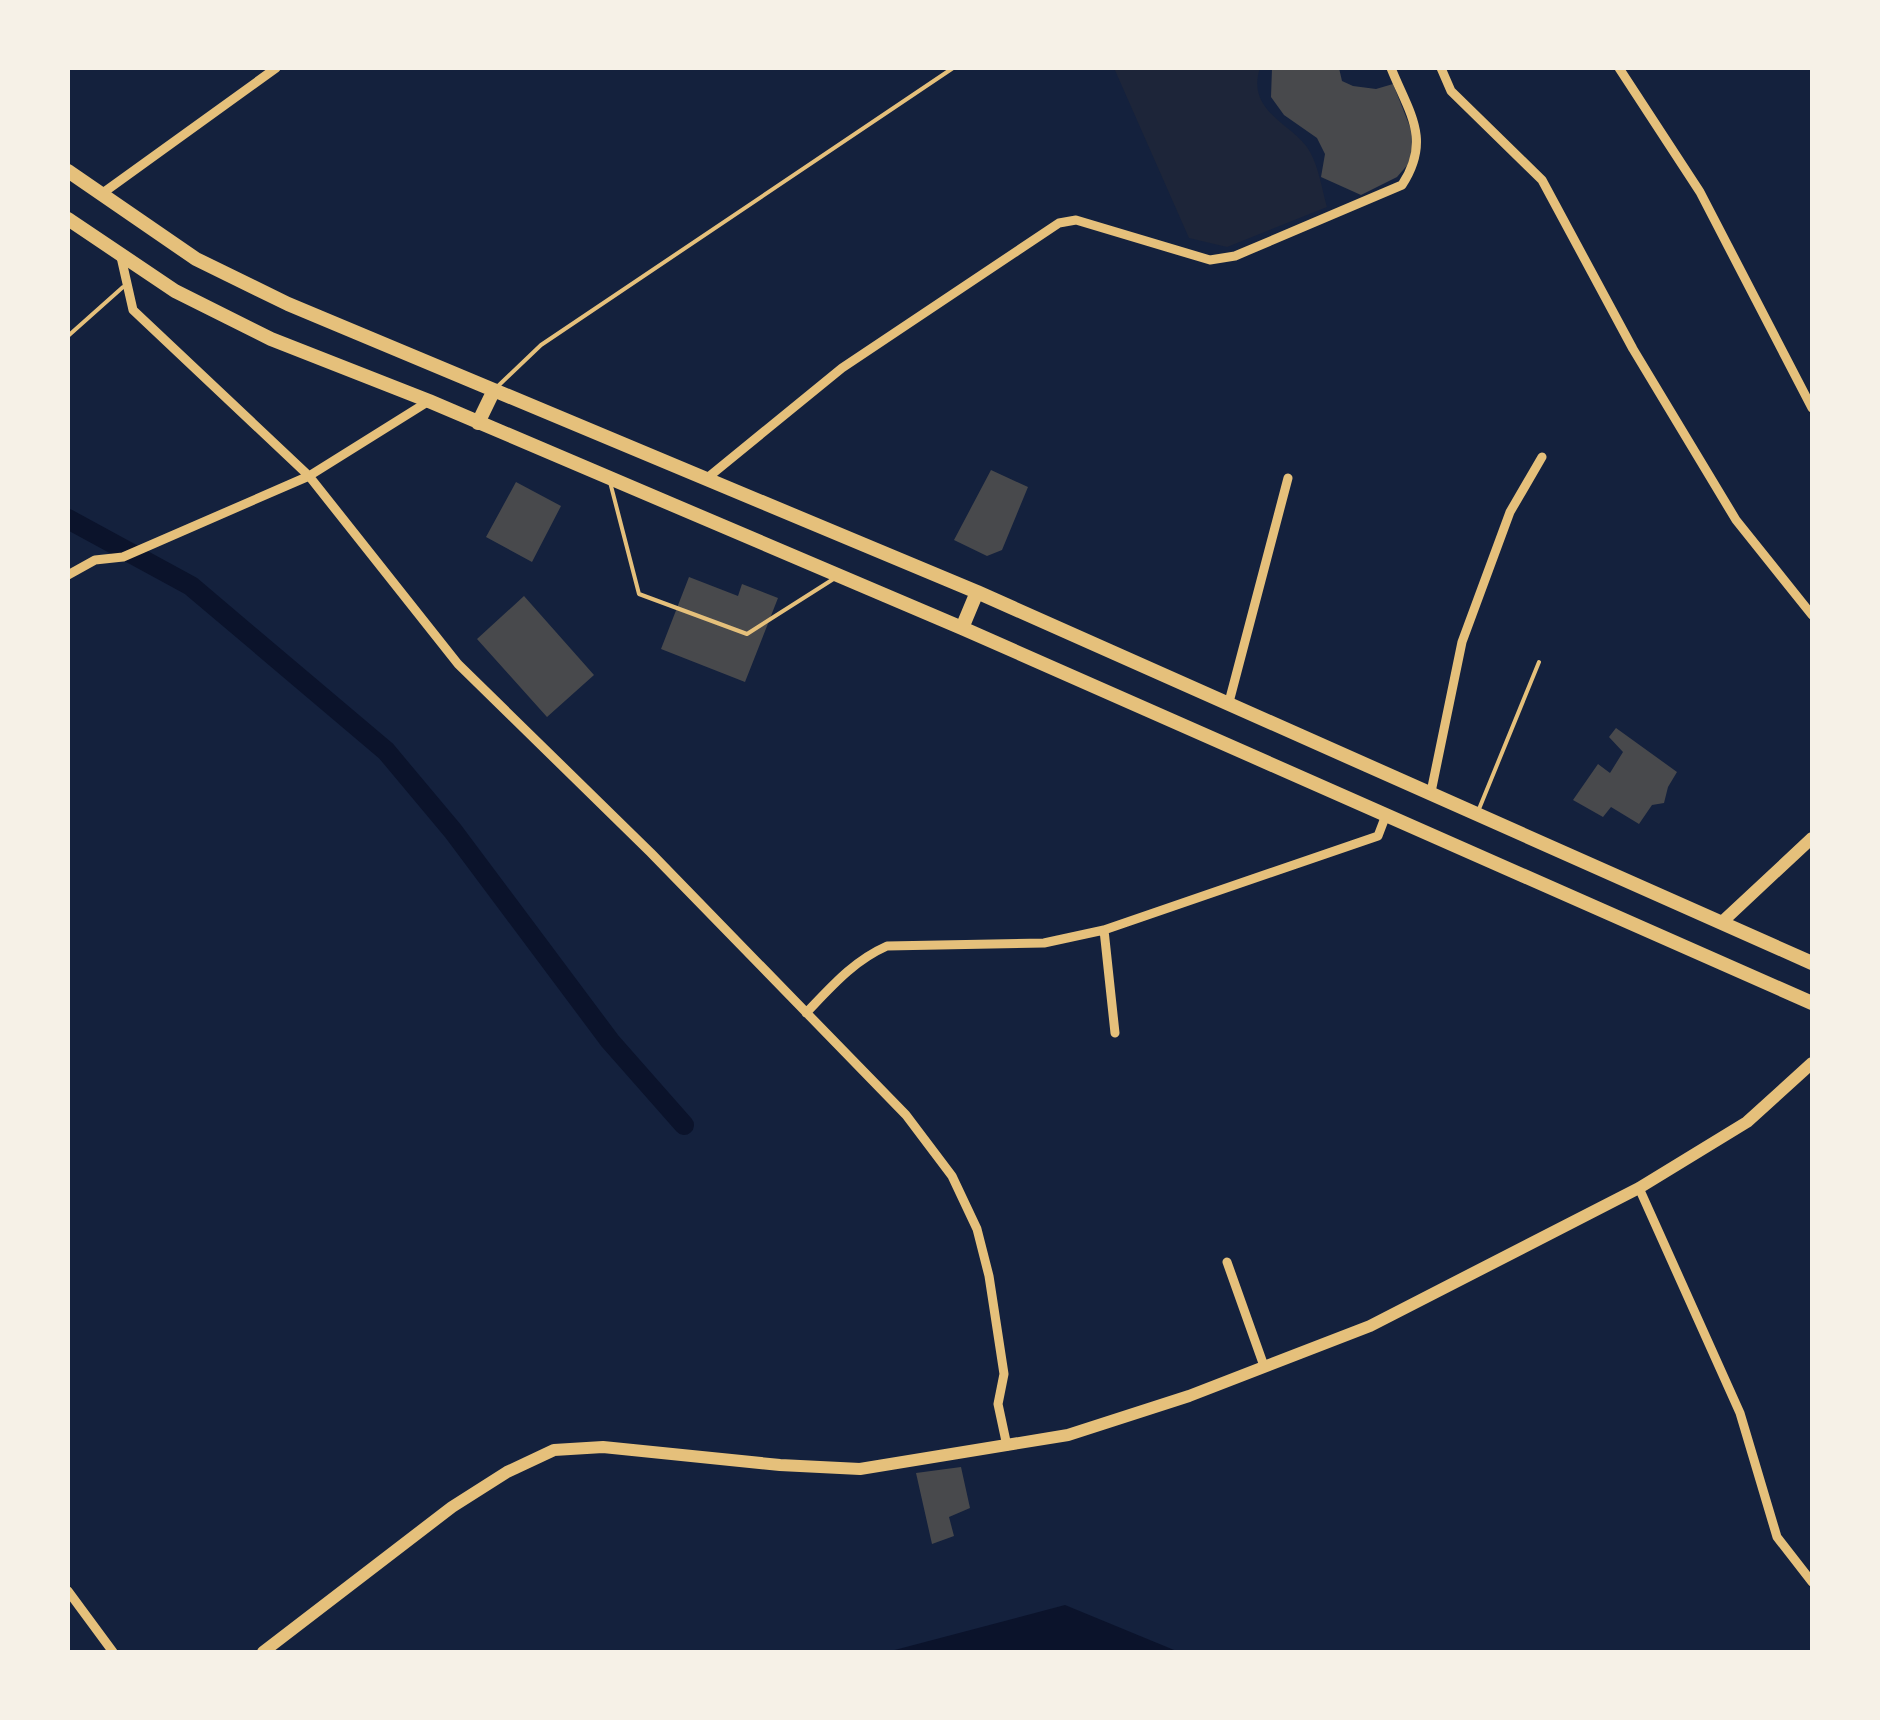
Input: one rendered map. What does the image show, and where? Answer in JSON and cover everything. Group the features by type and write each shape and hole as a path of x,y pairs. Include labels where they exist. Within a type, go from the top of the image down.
{"main road":[{"path":"68,171 168,241 239,282 977,592 1812,963"},
{"path":"68,218 122,257 221,316 962,628 1812,1003"},
{"path":"478,423 494,390"},
{"path":"962,628 977,592"},
{"path":"1720,923 1812,838"},
{"path":"263,1652 452,1507 507,1472 554,1450 603,1447 780,1465 860,1468 1068,1435 1189,1396 1370,1326 1639,1188 1748,1122 1812,1064"}],"street":[{"path":"99,195 276,68"},
{"path":"706,479 842,368 1059,223 1076,220 1210,260 1234,256 1402,185 1416,165 1419,137 1391,68"},
{"path":"1441,68 1451,91 1542,180 1633,349 1736,520 1812,615"},
{"path":"1619,68 1700,192 1812,408"},
{"path":"122,257 133,310 309,476 458,664 650,853 925,1138 952,1176 977,1229 989,1276 1004,1374 998,1404 1006,1446"},
{"path":"68,575 95,560 123,557 309,476 429,401"},
{"path":"1431,792 1462,642 1510,512 1542,457"},
{"path":"1229,702 1288,478"},
{"path":"806,1013 843,974 866,955 887,946 1044,944 1104,930 1378,836 1386,815"},
{"path":"1104,930 1115,1033"},
{"path":"1639,1188 1740,1413 1777,1536 1812,1582"},
{"path":"1227,1262 1264,1366"},
{"path":"68,1591 112,1652"}],"lane":[{"path":"494,390 542,345 942,71 954,68"},
{"path":"68,336 127,284"},
{"path":"609,478 640,594 747,634 839,576"},
{"path":"1477,813 1539,662"}],"shaded area":[{"path":"1114,68 1260,68 1260,96 1274,117 1310,152 1327,207 1227,247 1189,238"},
{"path":"1065,1605 1179,1652 887,1652"}],"building":[{"path":"1272,68 1339,68 1342,81 1353,86 1376,89 1393,84 1414,137 1410,162 1397,177 1361,195 1321,177 1325,154 1317,138 1284,115 1271,97"},
{"path":"991,470 1028,487 1002,550 987,556 954,540"},
{"path":"516,482 561,506 532,562 486,537"},
{"path":"689,577 738,596 742,584 778,598 745,682 661,649"},
{"path":"524,596 594,675 547,717 477,639"},
{"path":"1616,728 1677,772 1664,803 1652,805 1639,824 1611,807 1603,817 1573,800 1598,764 1610,773 1623,752 1609,737"},
{"path":"961,1467 970,1508 949,1517 954,1536 932,1544 916,1473"}],"waterway":[{"path":"68,519 191,586 386,751 453,831 610,1041 684,1125"}]}
